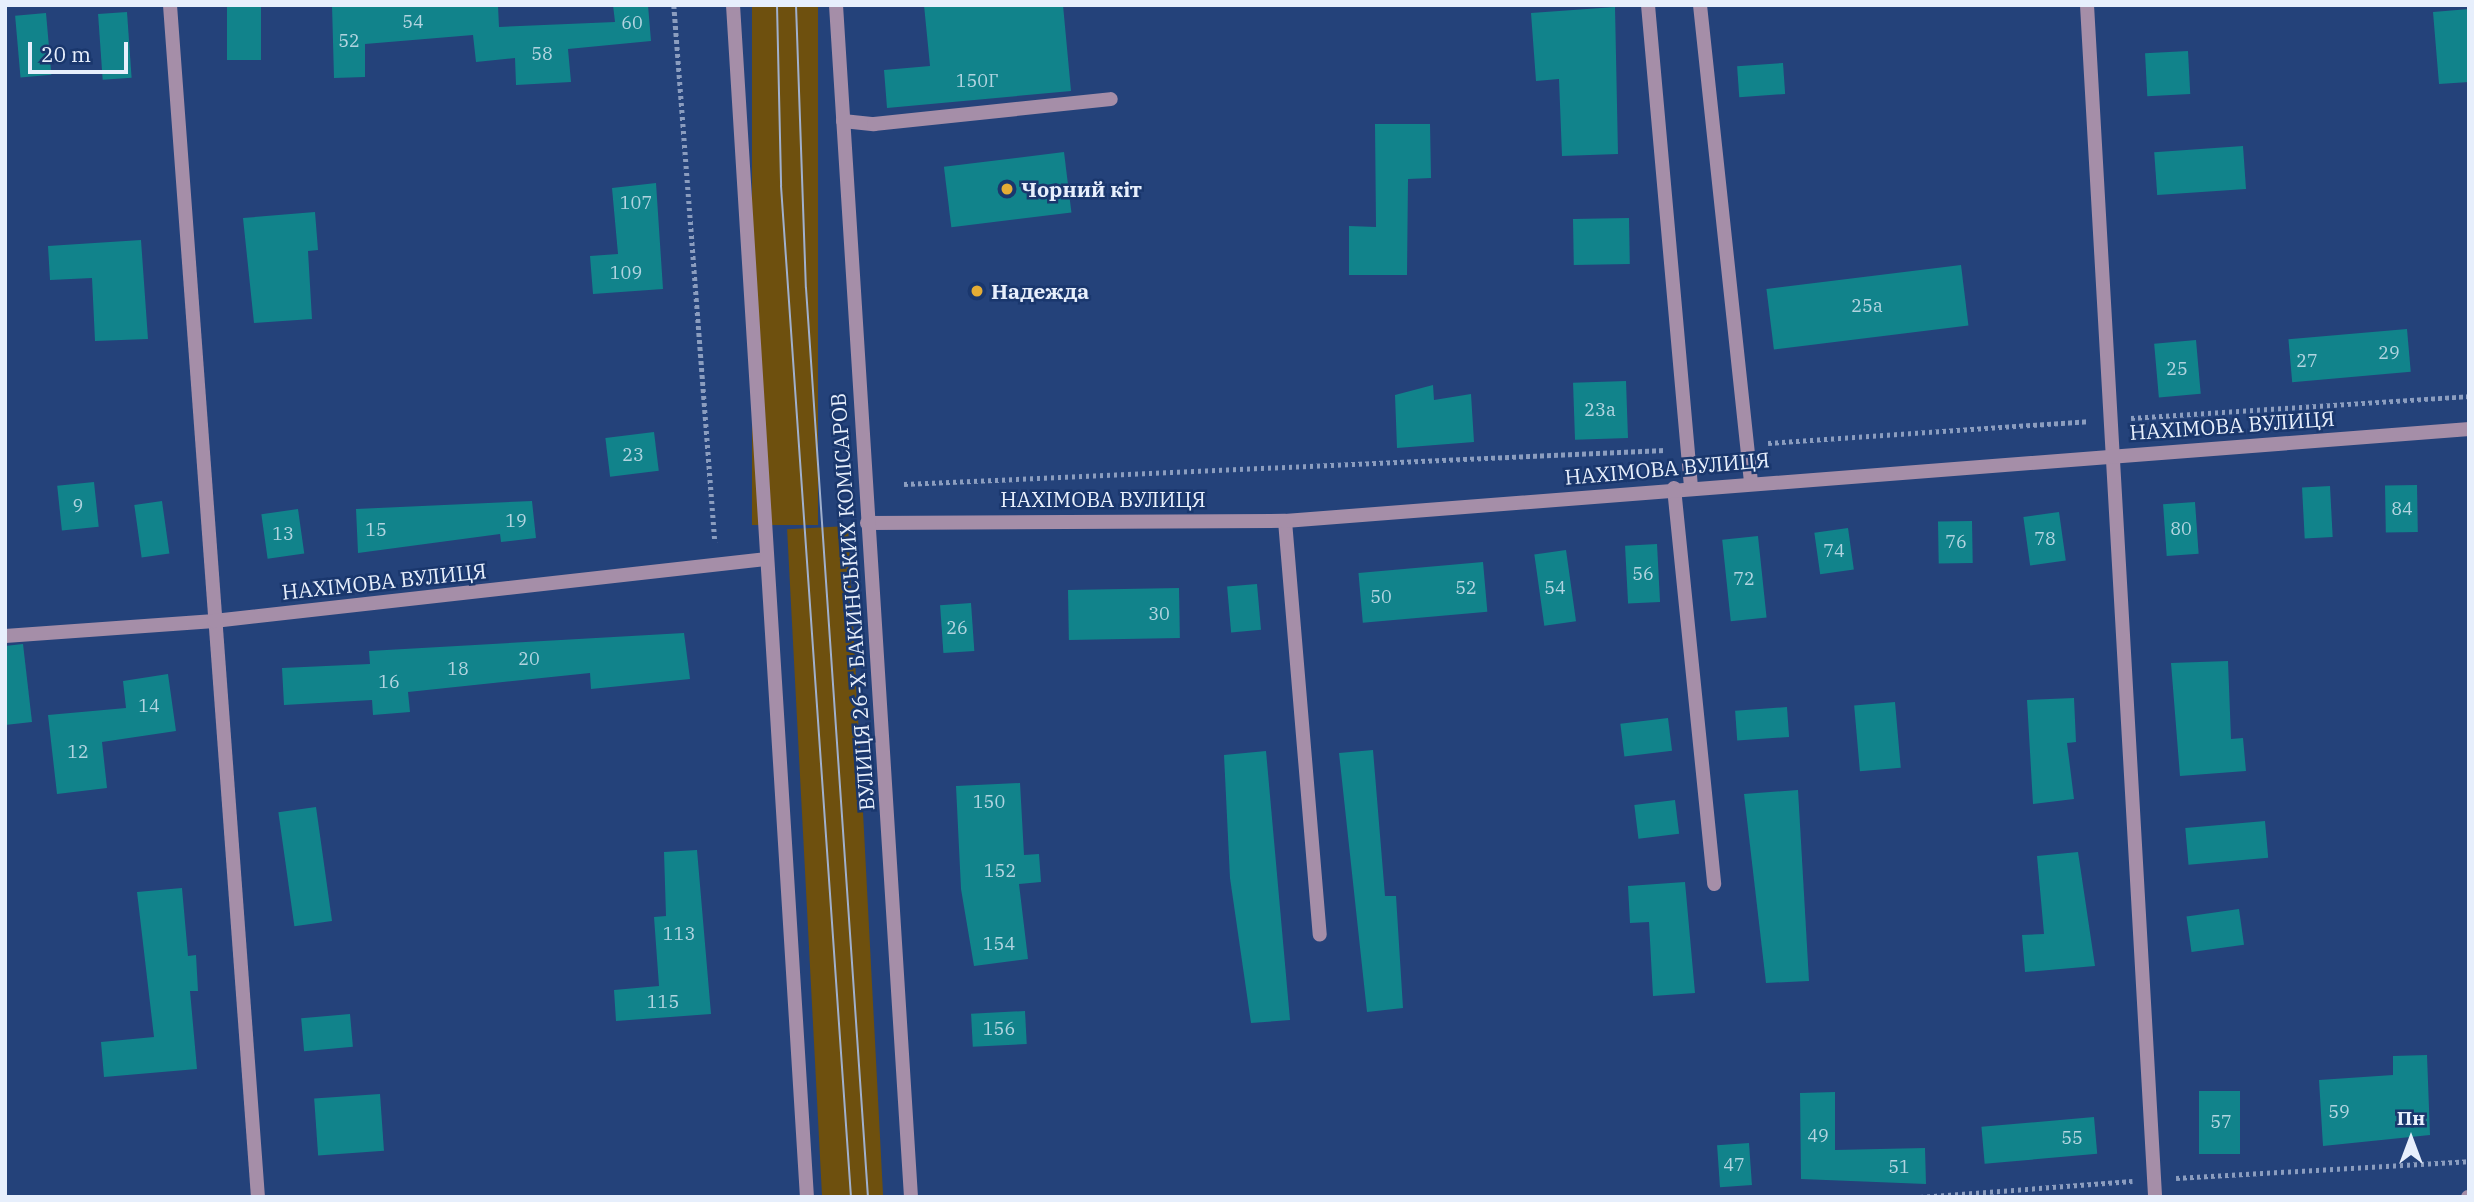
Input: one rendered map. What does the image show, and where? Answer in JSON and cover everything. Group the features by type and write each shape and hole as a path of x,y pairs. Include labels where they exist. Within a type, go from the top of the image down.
{"street":[{"path":"170,5 258,1197"},
{"path":"733,5 807,1197"},
{"name":"ВУЛИЦЯ 26-Х БАКИНСЬКИХ КОМІСАРОВ","path":"835,5 911,1197"},
{"path":"1648,5 1692,487"},
{"path":"1700,5 1751,482"},
{"path":"2087,5 2155,1197"},
{"path":"843,121 874,124 1111,99"},
{"name":"НАХІМОВА ВУЛИЦЯ","path":"867,523 1285,521 1751,482 2469,429"},
{"path":"1674,488 1714,884"},
{"path":"1285,521 1320,935"},
{"name":"НАХІМОВА ВУЛИЦЯ","path":"5,636 214,621 766,559"}],"path":[{"path":"674,5 716,565"},
{"path":"1747,445 2469,396"},
{"path":"904,484 1688,449"},
{"path":"1920,1197 2469,1161"}],"shaded area":[{"path":"752,5 818,5 818,525 752,525"},
{"path":"848,526 883,1197 822,1197 787,529"}],"building":[{"path":"227,5 261,5 261,60 227,60"},
{"path":"332,5 498,5 499,27 615,22 613,5 648,5 651,41 568,49 571,82 516,85 515,58 476,62 473,35 365,44 365,77 334,78"},
{"path":"924,5 1063,5 1071,91 887,108 884,70 930,66"},
{"path":"1615,7 1618,154 1562,156 1559,79 1536,81 1531,13"},
{"path":"2469,9 2469,82 2439,84 2433,12"},
{"path":"127,12 132,78 103,80 98,14"},
{"path":"46,13 51,75 21,77 15,16"},
{"path":"2188,51 2190,94 2147,96 2145,53"},
{"path":"1783,63 1785,94 1739,97 1737,66"},
{"path":"1375,124 1430,124 1431,178 1408,179 1407,275 1349,275 1349,226 1376,227"},
{"path":"2243,146 2246,189 2157,195 2154,152"},
{"name":"Чорний кіт","path":"1064,152 1071,213 951,227 944,167"},
{"path":"656,183 663,289 593,294 590,256 618,254 612,188"},
{"path":"315,212 318,250 308,251 312,319 254,323 243,218"},
{"path":"1629,218 1630,264 1574,265 1573,219"},
{"path":"141,240 148,339 95,341 92,278 50,280 48,246"},
{"path":"1961,265 1968,326 1774,349 1766,289"},
{"path":"2407,329 2411,372 2292,382 2288,339"},
{"path":"2196,340 2201,394 2159,397 2154,344"},
{"path":"1626,381 1628,438 1575,440 1573,383"},
{"path":"1433,385 1434,400 1471,394 1474,442 1397,448 1395,395"},
{"path":"654,432 659,471 610,477 605,438"},
{"path":"94,482 99,527 62,531 57,486"},
{"path":"2417,485 2418,532 2386,533 2385,486"},
{"path":"2330,486 2333,537 2305,538 2302,487"},
{"path":"162,501 169,553 142,557 134,505"},
{"path":"532,501 536,538 501,542 500,534 358,553 356,509"},
{"path":"2195,502 2199,554 2167,556 2163,504"},
{"path":"298,509 304,554 268,559 261,514"},
{"path":"2059,512 2066,561 2030,566 2023,517"},
{"path":"1972,521 1973,563 1939,564 1938,522"},
{"path":"1848,528 1854,570 1820,574 1814,533"},
{"path":"1758,536 1767,618 1731,621 1722,540"},
{"path":"1657,544 1660,602 1628,604 1625,546"},
{"path":"1566,550 1576,621 1544,626 1534,554"},
{"path":"1483,562 1487,612 1363,623 1358,573"},
{"path":"1257,584 1261,630 1231,632 1227,587"},
{"path":"1179,588 1180,638 1069,640 1068,590"},
{"path":"971,603 974,651 943,653 940,605"},
{"path":"684,633 690,679 591,689 590,673 408,692 410,712 373,715 372,700 284,705 282,668 370,664 369,651"},
{"path":"23,644 32,722 5,725 5,646"},
{"path":"2228,661 2231,739 2243,738 2246,771 2180,776 2171,663"},
{"path":"168,674 176,731 102,742 107,788 57,794 48,715 126,708 123,681"},
{"path":"2074,698 2076,742 2067,743 2074,799 2033,804 2027,700"},
{"path":"1895,702 1901,768 1860,771 1854,706"},
{"path":"1787,707 1789,737 1737,741 1735,711"},
{"path":"1668,718 1672,751 1624,757 1620,724"},
{"path":"1373,750 1385,896 1396,896 1403,1008 1367,1012 1339,753"},
{"path":"1266,751 1290,1020 1251,1023 1230,878 1224,755"},
{"path":"1020,783 1024,855 1039,854 1041,882 1019,884 1028,959 974,966 961,889 956,786"},
{"path":"1798,790 1809,981 1766,983 1744,794"},
{"path":"1675,800 1679,834 1638,839 1634,805"},
{"path":"316,807 332,921 294,926 278,812"},
{"path":"2265,821 2268,858 2189,865 2185,828"},
{"path":"697,850 711,1014 616,1021 614,990 659,986 654,917 666,916 664,852"},
{"path":"2078,852 2095,966 2025,972 2022,935 2044,934 2037,856"},
{"path":"1685,882 1695,993 1653,996 1649,922 1630,923 1628,886"},
{"path":"182,888 188,956 196,955 198,991 190,991 197,1069 104,1077 101,1042 154,1037 137,892"},
{"path":"2239,909 2244,945 2192,952 2187,916"},
{"path":"1025,1011 1027,1044 973,1047 971,1014"},
{"path":"350,1014 353,1047 304,1051 301,1018"},
{"path":"2427,1055 2430,1135 2323,1146 2319,1080 2393,1075 2393,1056"},
{"path":"2199,1091 2240,1091 2240,1154 2199,1154"},
{"path":"1835,1092 1835,1150 1925,1148 1926,1184 1801,1179 1800,1093"},
{"path":"380,1094 384,1151 318,1155 314,1099"},
{"path":"2094,1117 2097,1154 1985,1164 1981,1127"},
{"path":"1749,1143 1752,1185 1720,1187 1717,1145"}],"tram line":[{"path":"777,5 781,186 851,1197"},
{"path":"796,5 806,288 868,1197"}],"place":[{"name":"Чорний кіт","path":"1007,189"},
{"name":"Надежда","path":"977,291"}]}
